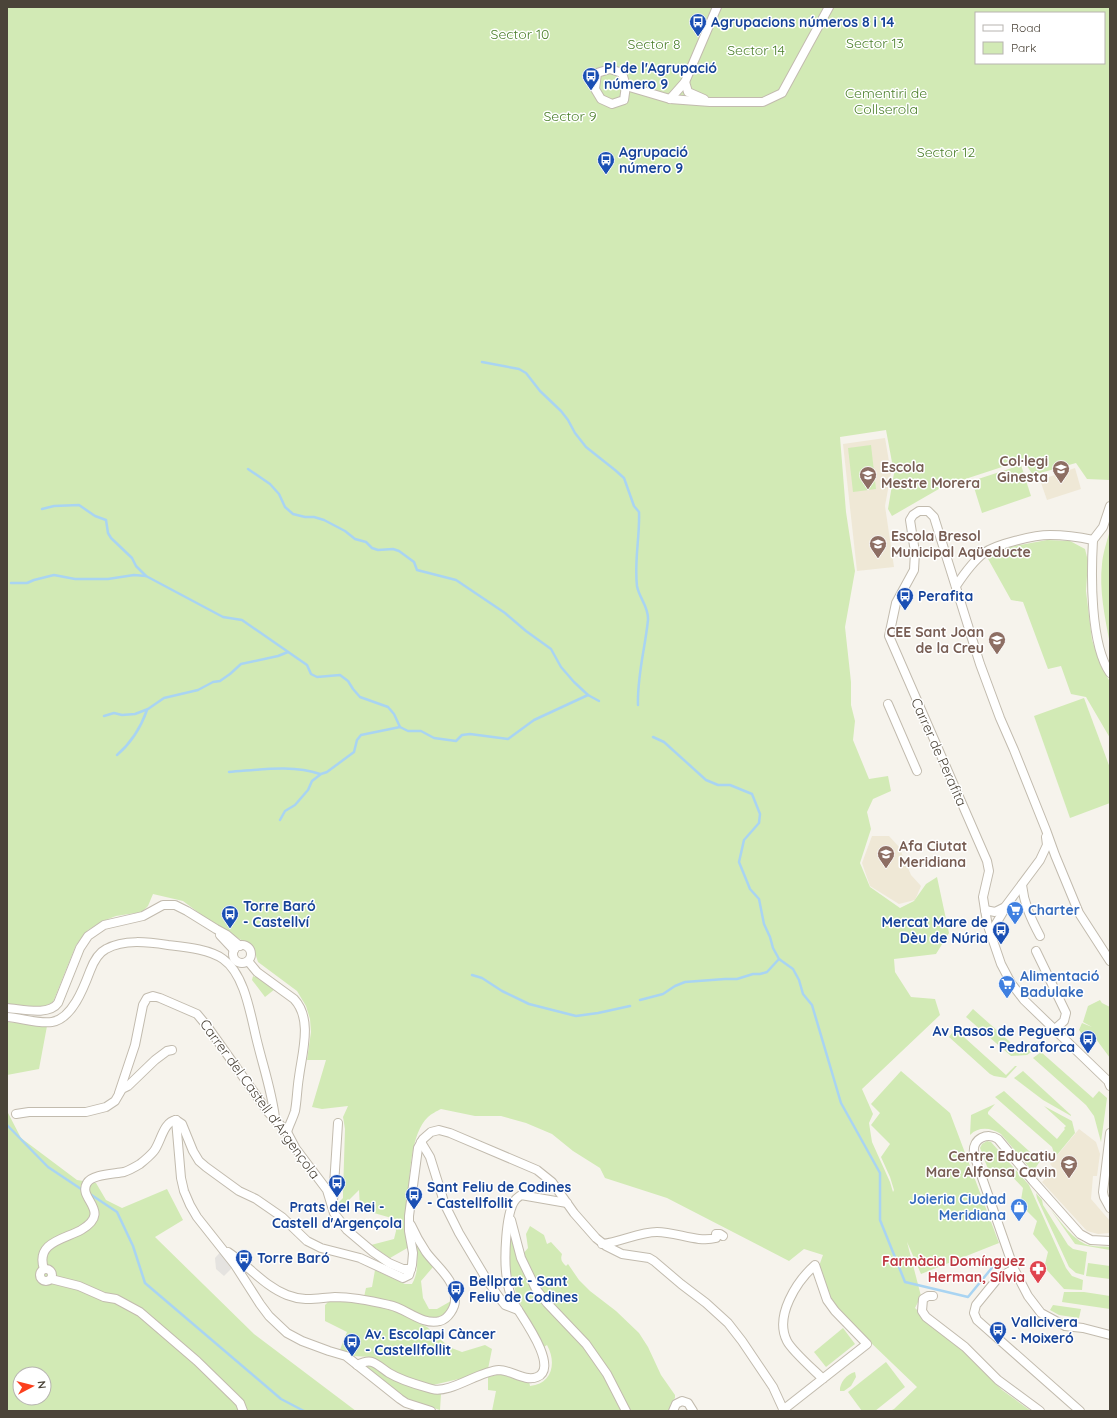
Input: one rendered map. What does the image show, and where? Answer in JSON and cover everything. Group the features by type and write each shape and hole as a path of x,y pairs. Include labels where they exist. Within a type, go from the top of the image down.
{"street":[{"path":"670,99 685,82 717,7"},
{"path":"626,86 670,99 710,102 763,102 782,93 829,7"},
{"path":"610,69 622,73 626,86 624,100 612,104 601,99 595,89 598,74 610,69"},
{"path":"685,82 688,92 710,102"},
{"path":"1109,506 1103,527 1093,540 1093,603 1097,634 1102,653 1110,673"},
{"name":"Carrer de Perafita","path":"956,586 934,517 928,511 922,510 913,515 910,520 915,560 914,570 896,603 889,636 987,861 989,871 983,897 985,910 1001,964 1011,983 1024,1000 1108,1081 1110,1086"},
{"path":"1093,540 1074,536 1048,535 1004,543 992,548 977,559 956,586 980,664 1055,855 1079,913 1110,961"},
{"name":"Carrer de Perafita","path":"888,704 917,771"},
{"path":"991,932 1005,907 1040,860 1047,845 1046,830"},
{"path":"1040,860 1049,855 1055,855"},
{"path":"1022,885 1027,909 1040,936"},
{"path":"7,1008 45,1011 53,1008 58,1003 80,948 88,936 104,925 143,916 163,905 179,907 197,916 216,929 236,951 238,962 243,963 248,960 250,950 246,946 236,951 224,960"},
{"path":"985,910 995,912 1005,907"},
{"path":"7,1017 52,1022 64,1017 69,1012 83,988 97,957 104,950 121,944 144,942 178,946 208,952 224,960 239,978 244,990 266,1072 275,1118"},
{"path":"1036,951 1066,1013 1064,1021 1055,1029"},
{"path":"248,960 258,972 294,999 299,1004 302,1013 305,1027 295,1112 287,1132"},
{"name":"Carrer del Castell d'Argençola","path":"119,1093 136,1045 143,1005 147,998 153,996 197,1014 208,1026 268,1112 287,1132 296,1149 327,1190 334,1213 347,1230 373,1252 390,1263 403,1269 411,1269"},
{"path":"16,1114 29,1112 86,1112 106,1107 112,1103 122,1089 128,1086 155,1060 167,1051 172,1050"},
{"path":"176,1120 173,1120 168,1124 153,1153 138,1165 124,1172 100,1176 88,1181 85,1185 85,1190 94,1209 94,1218 80,1230 49,1245 44,1251 43,1264 44,1268 52,1271 53,1275 51,1279 79,1286 104,1297 116,1300 140,1312 197,1361 240,1403 243,1411"},
{"path":"176,1120 181,1178 184,1191 196,1217 223,1249 260,1304 276,1323 302,1341 346,1356 390,1393 406,1403 431,1411"},
{"path":"176,1120 182,1124 193,1151 203,1164 239,1191 282,1217 308,1241 321,1248 360,1258 403,1278 409,1275 411,1269 413,1253 409,1231 409,1216 417,1156 421,1142 426,1135 439,1130 466,1139 537,1170 552,1182 567,1203 602,1244 614,1252 649,1258 717,1312 735,1331 768,1378 784,1410 866,1344 827,1300 814,1265 795,1289 785,1315 783,1330 787,1342 822,1379"},
{"path":"334,1213 333,1190 338,1123"},
{"path":"1110,1133 1103,1192 1110,1208"},
{"path":"1110,1241 1091,1240 1080,1234 1032,1181 998,1139 987,1136 976,1142 974,1152 1014,1269 1028,1296 1041,1313 1065,1326 1083,1328 1110,1335"},
{"path":"421,1142 430,1157 445,1205 459,1234 501,1300 505,1305 518,1310"},
{"path":"357,1365 367,1361 372,1362 402,1380 436,1390 447,1388 498,1370 529,1378 537,1378 543,1371 545,1365 544,1359 532,1333 518,1310 508,1286 505,1264 506,1234 510,1215 516,1199 521,1195 567,1203"},
{"path":"510,1215 515,1240 521,1258 536,1289 547,1303 586,1344 607,1374 626,1411"},
{"path":"223,1249 244,1264 268,1285 296,1298 306,1300 335,1297 371,1301 392,1305 423,1320 439,1321 445,1318 452,1310 455,1300 452,1286 418,1240 411,1225 409,1216"},
{"path":"602,1244 656,1232 669,1232 704,1239 716,1238 716,1234 720,1234 722,1236"},
{"path":"1014,1269 998,1278 976,1305 974,1313 977,1320 1080,1411"},
{"path":"933,1296 928,1296 923,1299 922,1311 926,1317 965,1347 998,1380 1040,1411"},
{"path":"673,1411 676,1404 682,1401 688,1403 693,1411"}],"shaded area":[{"name":"Escola Mestre Morera","path":"885,438 891,473 885,506 894,567 857,571 843,444"},
{"name":"Col·legi Ginesta","path":"1075,468 1081,489 1047,500 1040,480"},
{"name":"Afa Ciutat Meridiana","path":"872,836 889,836 899,847 911,875 921,886 915,900 899,904 870,886 862,863"},
{"name":"Centre Educatiu Mare Alfonsa Cavin","path":"1079,1129 1096,1142 1100,1154 1097,1176 1093,1176 1091,1199 1110,1221 1110,1233 1098,1234 1087,1231 1042,1182 1055,1170 1050,1164"},
{"path":"223,1249 235,1265 224,1276 216,1269 215,1258"}],"green space":[{"path":"7,7 1110,7 1110,480 1087,479 1076,463 1033,475 1023,460 944,486 892,516 888,509 894,473 886,430 840,437 846,512 855,571 845,627 851,682 851,705 855,721 853,740 869,779 888,776 891,791 873,799 867,812 871,829 860,863 870,887 900,908 914,901 926,884 937,877 949,933 936,954 894,959 895,972 911,997 935,999 940,1015 862,1089 873,1114 869,1123 872,1142 893,1192 894,1190 890,1177 881,1157 890,1144 871,1125 880,1113 871,1104 901,1071 950,1113 999,1243 921,1274 907,1242 921,1296 915,1308 974,1361 1002,1390 1031,1411 890,1411 917,1387 842,1315 831,1301 819,1266 823,1255 804,1249 789,1261 667,1198 605,1178 600,1168 573,1151 552,1134 526,1123 501,1116 475,1116 441,1109 428,1117 420,1128 411,1160 409,1247 390,1258 371,1245 394,1239 396,1231 395,1219 360,1209 359,1190 341,1208 337,1204 343,1198 345,1129 343,1117 348,1106 322,1109 312,1107 326,1060 307,1060 311,1032 310,1019 306,1006 297,991 258,962 253,947 211,922 183,901 153,894 148,906 142,912 116,916 103,921 88,930 76,945 53,1002 43,1007 7,1004"},
{"path":"871,445 876,489 853,492 848,448"},
{"path":"1021,465 1031,496 982,513 972,481"},
{"path":"1110,530 1110,644 1103,604 1101,574 1103,556"},
{"path":"1047,540 1070,541 1085,549 1088,561 1086,591 1092,640 1101,666 1110,682 1110,738 1086,697 1071,694 1061,666 1048,669 1023,602 1011,600 987,557 1004,548"},
{"path":"1084,698 1110,768 1110,803 1070,818 1034,716"},
{"path":"256,975 275,989 265,997 252,980 253,976 255,977"},
{"path":"1100,1000 1102,1003 1110,1007 1110,1058 1096,1039 1085,1038 1079,1030 1082,1023 1092,1027 1083,1022 1088,1006"},
{"path":"973,1009 1019,1050 1025,1053 1035,1042 1041,1045 1027,1055 1011,1056 966,1017"},
{"path":"7,1014 8,1022 47,1026 39,1069 7,1075"},
{"path":"955,1029 1006,1075 1015,1066 1017,1066 1006,1078 990,1074 949,1037"},
{"path":"1041,1052 1093,1098 1099,1091 1107,1098 1101,1142 1094,1116 1086,1105 1033,1058"},
{"path":"1023,1071 1071,1116 1043,1100 1014,1078"},
{"path":"1004,1091 1057,1139 1066,1126 1044,1106 1072,1121 1075,1133 1052,1161 1050,1159 1054,1153 1052,1147 995,1097"},
{"path":"995,1104 988,1114 1040,1161 1033,1172 1001,1134 989,1129 981,1129 970,1135 971,1115"},
{"path":"7,1111 21,1138 77,1180 96,1183 106,1200 122,1208 167,1189 183,1220 155,1237 254,1334 356,1411 7,1411"},
{"path":"987,1141 991,1142 1029,1185 1066,1268 1072,1276 1083,1280 1082,1290 1064,1289 1046,1269 1045,1264 1048,1252 1033,1234 1037,1221 1022,1206 1021,1200 1023,1188 1007,1171 1001,1176 993,1167 988,1169 980,1148 982,1144"},
{"path":"1036,1193 1042,1200 1043,1205 1068,1245 1073,1249 1087,1252 1084,1275 1076,1273 1069,1267"},
{"path":"1051,1210 1077,1239 1088,1245 1110,1247 1110,1250 1075,1244"},
{"path":"530,1226 544,1235 547,1244 551,1242 562,1254 561,1259 563,1263 566,1266 568,1264 579,1280 590,1291 616,1311 639,1333 648,1347 661,1375 675,1395 669,1411 492,1411 496,1391 488,1390 488,1377 501,1374 518,1380 529,1381 530,1386 543,1381 548,1377 552,1365 552,1359 547,1345 544,1347 516,1294 510,1271 509,1252 511,1231 522,1255 528,1248 526,1234"},
{"path":"417,1246 433,1267 421,1281 423,1298 429,1309 437,1309 451,1301 445,1313 439,1317 431,1319 364,1297 366,1288 372,1287 375,1270 405,1284 412,1284 417,1270"},
{"path":"1088,1263 1110,1266 1110,1279 1086,1276"},
{"path":"1064,1292 1084,1292 1110,1296 1110,1309 1062,1302"},
{"path":"328,1302 354,1302 385,1308 402,1314 427,1327 449,1347 462,1352 485,1345 492,1349 488,1369 463,1378 433,1385 397,1374 370,1357 353,1356 339,1352 347,1332 325,1321 325,1305"},
{"path":"1053,1305 1081,1309 1079,1318 1059,1315 1050,1310"},
{"path":"843,1328 855,1344 826,1367 814,1352"},
{"path":"886,1362 905,1387 875,1411 862,1411 848,1392"},
{"path":"367,1364 412,1387 441,1394 440,1410 407,1400 365,1367"},
{"path":"855,1372 856,1377 851,1386 844,1391 840,1391 844,1379"}],"waterway":[{"path":"482,362 519,369 526,373 540,391 561,411 586,447 624,478 634,506 639,512 636,577 637,586 648,615 639,684 638,705"},
{"path":"248,469 270,484 279,494 285,507 293,514 324,520 345,531 355,539 366,542 372,548 378,550 393,549 399,551 414,562 417,570 456,580 505,613 526,631 551,649 561,667 574,682 588,695 599,701"},
{"path":"42,509 54,506 79,505 95,516 106,520 108,533 111,538 132,558 136,566 146,576"},
{"path":"11,583 27,583 54,575 75,579 108,579 134,575 146,576 223,617 242,620 307,665 311,674 317,677 340,675 348,681 360,697 388,707 394,714 400,727 408,731 421,731 434,738 456,741 462,735 470,734 508,739 534,720 588,695"},
{"path":"104,716 114,713 122,715 135,714 148,709 164,698 198,690 213,682 220,681 241,664 278,656 288,652"},
{"path":"117,755 135,734 142,723 147,710"},
{"path":"280,820 285,811 295,805 308,790 312,781 354,752 357,740 361,735 400,727"},
{"path":"653,737 664,742 706,780 718,785 730,785 752,794 760,814 759,823 744,840 739,862 750,889 759,899 764,924 773,948 779,959 793,969 799,980 803,994 812,1005 841,1103 880,1173 880,1220 905,1282 968,1297 1000,1258"},
{"path":"229,772 287,768 320,774"},
{"path":"640,1000 663,994 675,986 685,982 737,979 753,974 767,972 779,959"},
{"path":"472,975 482,978 502,991 529,1004 576,1016 630,1006"},
{"path":"7,1125 48,1167 84,1191"},
{"path":"90,1194 117,1212 133,1246 145,1283 281,1399 304,1411"}],"place":[{"name":"Agrupacions números 8 i 14","path":"698,37"},
{"name":"Pl de l'Agrupació número 9","path":"591,91"},
{"name":"Agrupació número 9","path":"606,175"},
{"name":"Col·legi Ginesta","path":"1061,484"},
{"name":"Escola Mestre Morera","path":"868,490"},
{"name":"Escola Bresol Municipal Aqüeducte","path":"878,559"},
{"name":"Perafita","path":"905,611"},
{"name":"CEE Sant Joan de la Creu","path":"997,655"},
{"name":"Afa Ciutat Meridiana","path":"886,869"},
{"name":"Charter","path":"1015,925"},
{"name":"Torre Baró - Castellví","path":"230,929"},
{"name":"Mercat Mare de Dèu de Núria","path":"1001,945"},
{"name":"Alimentació Badulake","path":"1007,999"},
{"name":"Av Rasos de Peguera - Pedraforca","path":"1088,1054"},
{"name":"Centre Educatiu Mare Alfonsa Cavin","path":"1069,1179"},
{"name":"Prats del Rei - Castell d'Argençola","path":"337,1198"},
{"name":"Sant Feliu de Codines - Castellfollit","path":"414,1210"},
{"name":"Joieria Ciudad Meridiana","path":"1019,1222"},
{"name":"Torre Baró","path":"244,1273"},
{"name":"Farmàcia Domínguez Herman, Sílvia","path":"1038,1284"},
{"name":"Bellprat - Sant Feliu de Codines","path":"456,1304"},
{"name":"Vallcivera - Moixeró","path":"998,1345"},
{"name":"Av. Escolapi Càncer - Castellfollit","path":"352,1357"}],"park label":[{"name":"Sector 10","path":"520,34"},
{"name":"Sector 13","path":"875,43"},
{"name":"Sector 8","path":"654,44"},
{"name":"Sector 14","path":"756,50"},
{"name":"Cementiri de Collserola","path":"886,102"},
{"name":"Sector 9","path":"570,116"},
{"name":"Sector 12","path":"946,152"}]}
